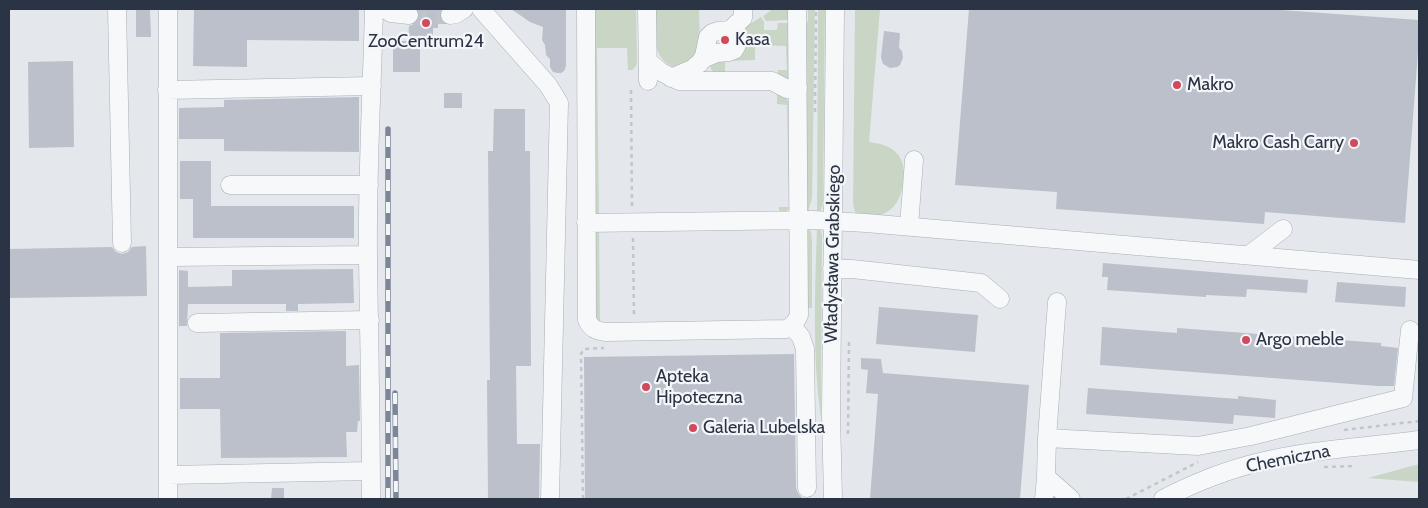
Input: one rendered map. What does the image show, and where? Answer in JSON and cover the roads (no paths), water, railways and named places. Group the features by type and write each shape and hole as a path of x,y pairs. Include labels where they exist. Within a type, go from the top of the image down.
{"street":[{"path":"117,9 122,243"},
{"path":"168,9 168,499"},
{"path":"371,499 368,255 374,9"},
{"path":"385,9 391,13 409,15"},
{"path":"481,9 548,85 559,103 550,499"},
{"path":"586,9 587,320 589,325 596,331 606,332 786,329 797,320 799,314 797,9"},
{"path":"647,9 648,81"},
{"name":"Władysława Grabskiego","path":"833,499 831,415 836,9"},
{"path":"672,78 692,69 711,55 734,50 737,45 739,17"},
{"path":"649,62 661,72 680,82 772,81 787,89 798,88"},
{"path":"167,90 372,86"},
{"path":"909,226 914,160"},
{"path":"230,185 369,185"},
{"path":"586,223 833,221 1419,270"},
{"path":"1250,255 1283,227 1282,258"},
{"path":"168,257 368,255"},
{"path":"832,269 980,283 1000,299"},
{"path":"1044,499 1056,302"},
{"path":"198,323 370,320"},
{"path":"792,326 801,337 805,349 807,488"},
{"path":"1047,438 1198,446 1251,436 1403,398 1410,330"},
{"name":"Chemiczna","path":"1163,499 1214,476 1259,462 1314,452 1419,440"},
{"path":"168,475 371,471"},
{"path":"1046,477 1069,499"}],"tunnel":[{"path":"409,15 450,15"}],"railway":[{"path":"388,129 388,499"},
{"path":"395,393 396,499"}],"place":[{"name":"ZooCentrum24","path":"426,23"},
{"name":"Kasa","path":"725,40"},
{"name":"Makro","path":"1177,85"},
{"name":"Makro Cash Carry","path":"1354,143"},
{"name":"Argo meble","path":"1246,340"},
{"name":"Apteka Hipoteczna","path":"646,387"},
{"name":"Galeria Lubelska","path":"693,428"}]}
